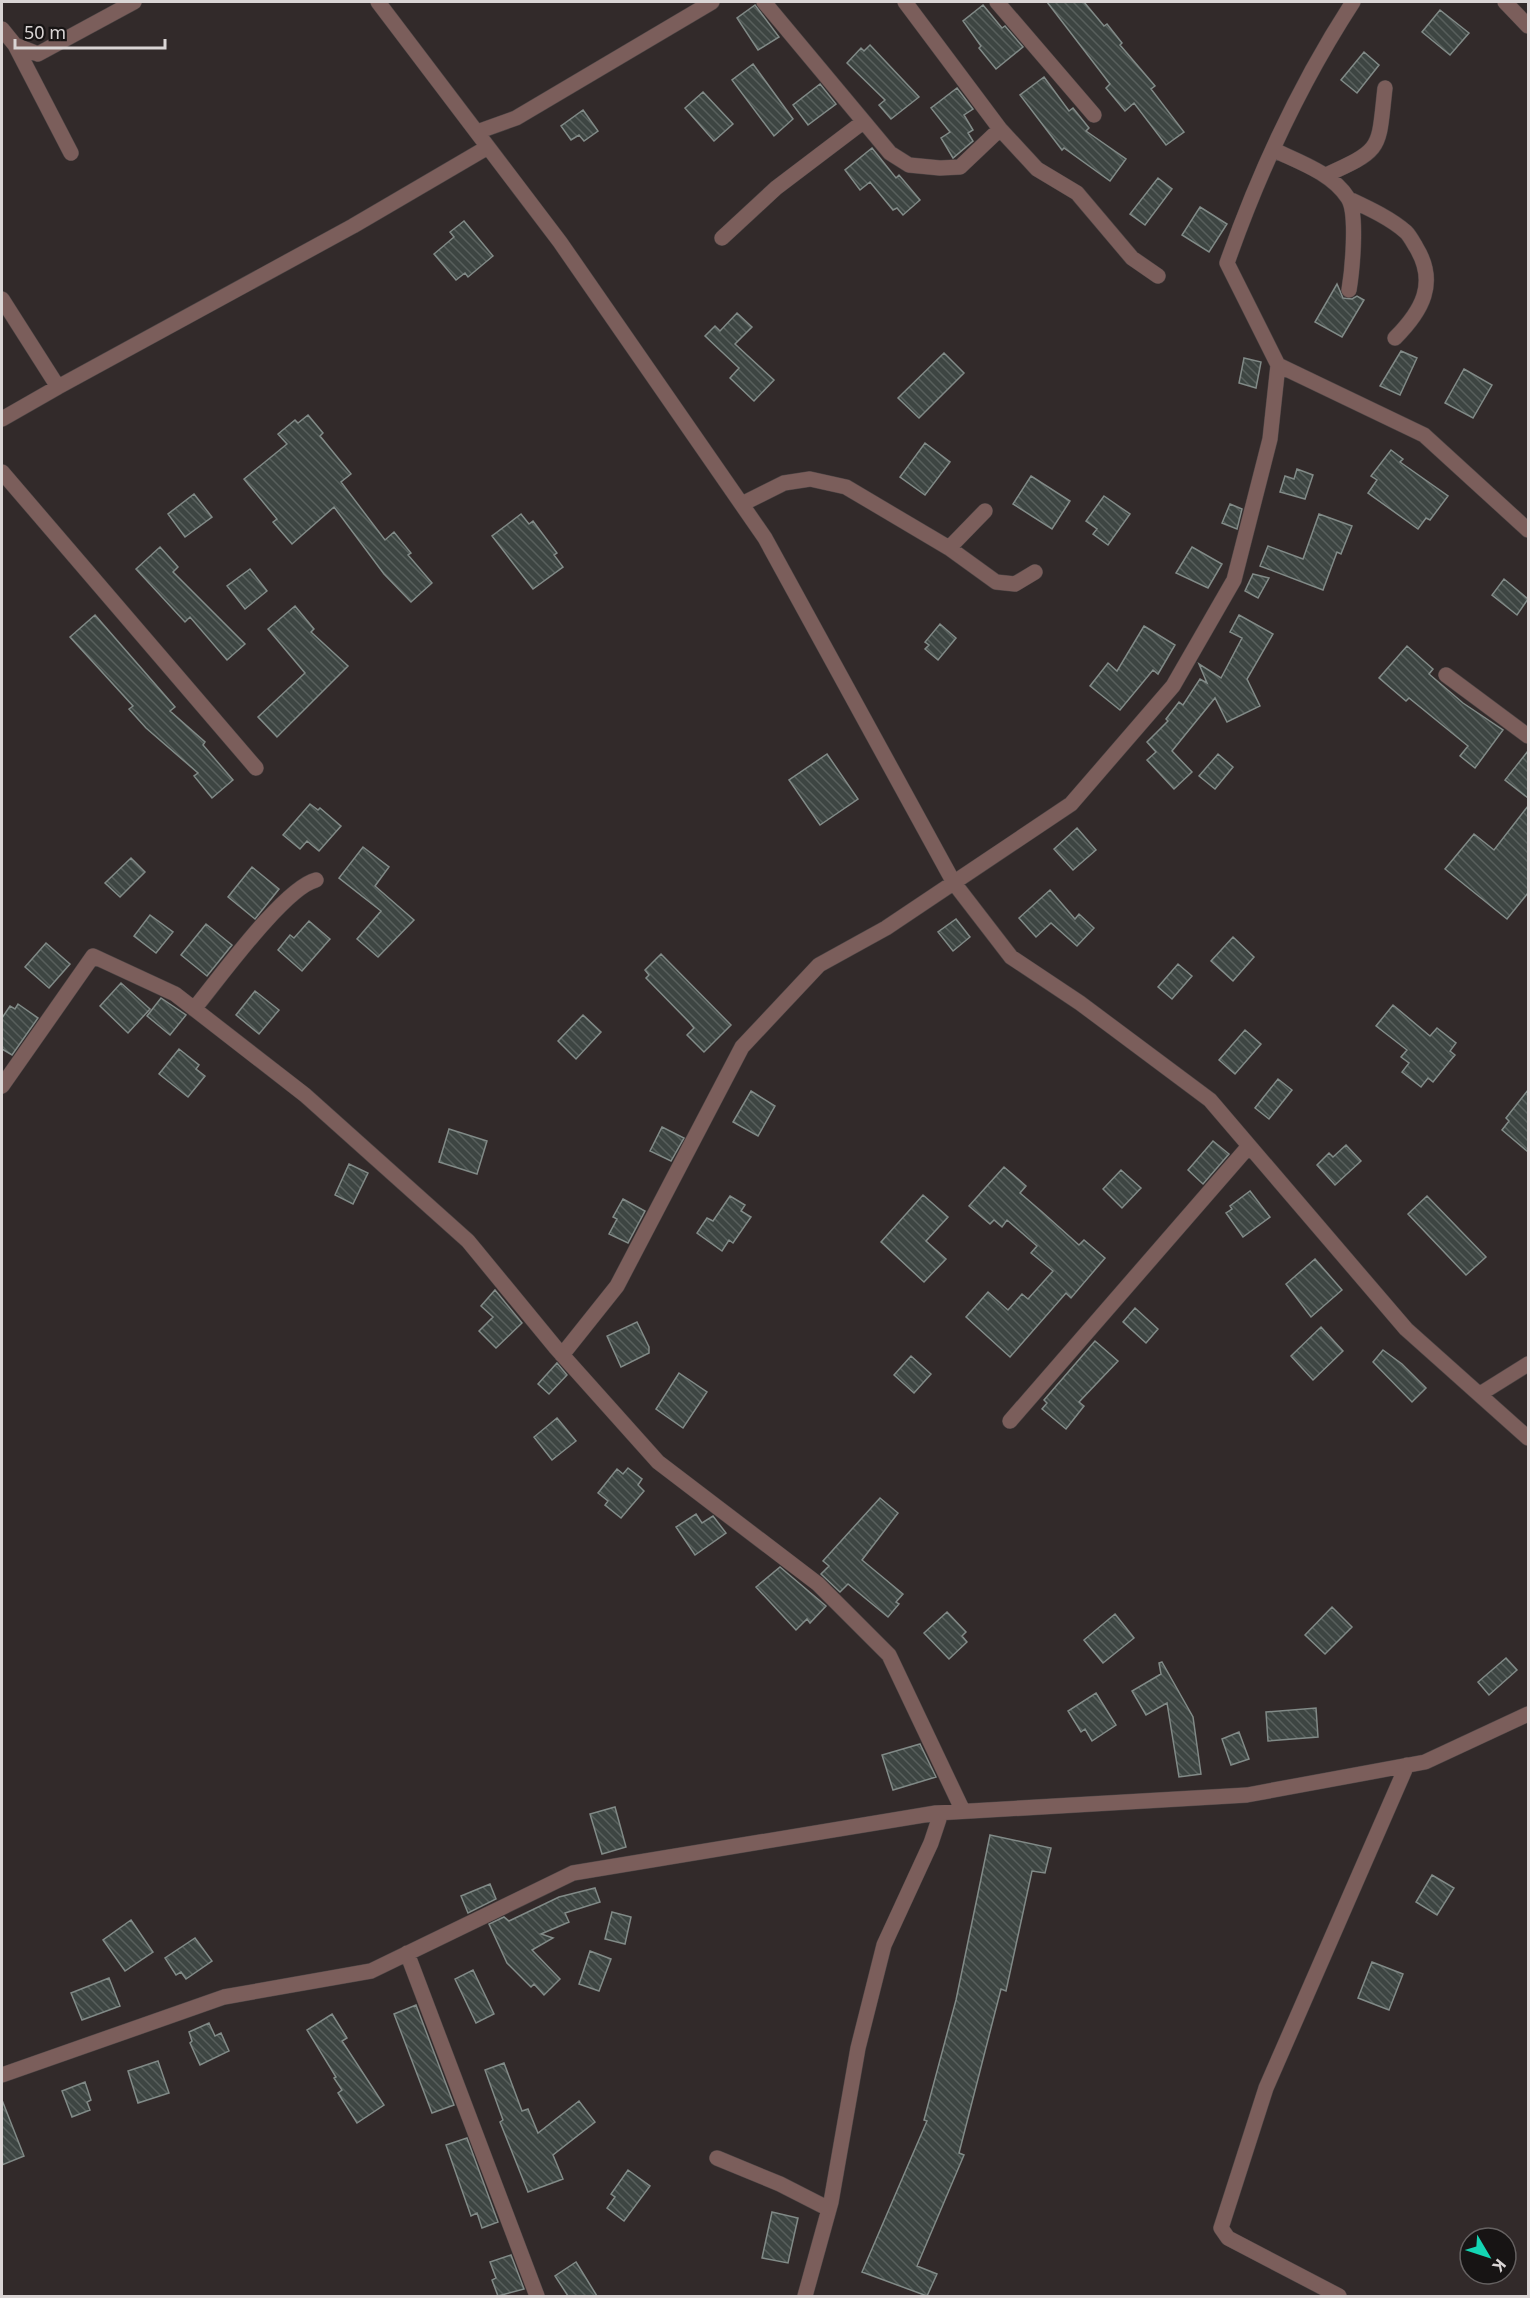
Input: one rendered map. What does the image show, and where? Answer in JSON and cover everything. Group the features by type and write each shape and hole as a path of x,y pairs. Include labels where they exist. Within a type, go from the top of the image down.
{"street":[{"path":"15,45 38,54 134,2"},
{"path":"378,2 560,242 765,538 954,883 1011,957 1080,1002 1210,1100 1406,1329 1528,1438"},
{"path":"477,132 516,118 712,2"},
{"path":"764,2 890,153 909,165 960,167 1000,129"},
{"path":"905,2 1000,129 1036,168 1077,193 1132,258 1158,276"},
{"path":"997,2 1094,115"},
{"path":"562,1355 617,1286 742,1047 819,965 886,928 1071,804 1173,686 1234,579 1270,439 1278,365 1227,263 1250,198 1330,38 1353,2"},
{"path":"1505,2 1528,26"},
{"path":"2,30 15,45 71,153"},
{"path":"1326,175 1364,158 1378,142 1385,88"},
{"path":"722,238 776,188 863,122"},
{"path":"2,419 353,226 488,147"},
{"path":"1274,150 1326,175 1349,199 1375,211 1408,233 1425,261 1428,291 1411,322 1395,338"},
{"path":"1349,199 1355,255 1349,290"},
{"path":"2,299 58,387"},
{"path":"1278,365 1424,435 1528,530"},
{"path":"2,472 256,768"},
{"path":"742,504 784,483 810,479 846,487 950,548 996,582 1015,584 1035,572"},
{"path":"950,548 985,511"},
{"path":"1446,675 1528,736"},
{"path":"194,1009 287,898 307,883 316,880"},
{"path":"2,1086 93,956 175,994 304,1095 468,1241 562,1355 658,1462 818,1584 889,1655 963,1811"},
{"path":"1010,1421 1249,1146"},
{"path":"1479,1394 1528,1364"},
{"path":"2,2075 224,1997 371,1971 573,1873 941,1813 1247,1795 1425,1762 1528,1714"},
{"path":"1339,2296 1228,2238 1221,2228 1230,2194 1266,2088 1407,1765"},
{"path":"804,2296 829,2209 858,2048 884,1945 931,1843 941,1813"},
{"path":"407,1953 537,2296"},
{"path":"717,2158 780,2184 829,2209"}],"building":[{"path":"1047,2 1084,2 1104,26 1107,24 1122,43 1120,45 1155,86 1151,89 1184,132 1166,145 1134,103 1125,111 1106,88 1110,84"},
{"path":"755,5 779,37 758,50 737,18"},
{"path":"983,5 1002,28 1005,26 1023,47 996,69 979,48 981,46 963,21"},
{"path":"1440,10 1469,33 1450,55 1422,32"},
{"path":"870,45 919,97 891,119 879,105 885,100 847,63 861,48 864,51"},
{"path":"1364,52 1379,65 1357,93 1341,80"},
{"path":"753,64 793,119 774,136 732,80"},
{"path":"1044,77 1069,111 1073,108 1089,128 1086,131 1126,159 1110,181 1064,148 1062,150 1020,95"},
{"path":"820,84 836,104 808,125 793,105"},
{"path":"957,88 973,109 964,115 973,130 968,133 973,141 953,158 941,138 950,132 931,108"},
{"path":"703,92 733,124 714,141 685,108"},
{"path":"583,110 598,131 584,141 579,135 571,140 561,126"},
{"path":"872,148 896,178 899,175 920,200 903,215 897,208 893,210 870,182 860,190 845,170"},
{"path":"1158,178 1172,189 1145,225 1130,214"},
{"path":"1200,207 1227,224 1209,252 1182,235"},
{"path":"464,221 493,256 468,277 465,273 456,280 434,254 454,237 450,232"},
{"path":"1337,284 1343,298 1352,299 1357,296 1364,300 1342,337 1315,322"},
{"path":"737,313 752,327 735,344 774,380 754,401 730,378 739,368 705,336 715,326 720,331"},
{"path":"1401,351 1417,358 1400,395 1380,386"},
{"path":"944,353 964,373 919,418 898,398"},
{"path":"1244,358 1261,362 1256,388 1239,383"},
{"path":"1464,369 1492,385 1473,418 1445,403"},
{"path":"308,415 323,433 320,436 351,474 341,482 385,540 394,532 411,553 408,555 432,583 411,602 384,574 334,507 292,544 273,522 277,519 244,479 287,444 278,434 295,420 298,423"},
{"path":"925,443 950,462 925,495 900,477"},
{"path":"1391,450 1403,459 1400,462 1448,496 1430,520 1426,518 1418,529 1368,493 1377,480 1371,476"},
{"path":"1297,469 1313,475 1305,499 1280,492 1285,476 1294,479"},
{"path":"1031,476 1070,501 1052,529 1013,504"},
{"path":"194,494 212,517 185,537 168,514"},
{"path":"1104,496 1130,514 1108,545 1093,534 1097,529 1086,521"},
{"path":"1230,504 1242,509 1237,529 1222,523"},
{"path":"521,514 529,524 533,521 557,553 554,555 563,567 533,589 492,536"},
{"path":"1319,514 1352,526 1341,554 1337,552 1323,590 1260,566 1268,546 1303,559"},
{"path":"160,547 178,567 173,572 245,644 227,660 190,617 185,622 136,569"},
{"path":"1192,547 1222,564 1208,588 1176,573"},
{"path":"250,569 267,591 245,609 227,586"},
{"path":"1253,574 1269,578 1258,598 1245,591"},
{"path":"1504,579 1528,599 1517,615 1492,595"},
{"path":"295,606 314,629 311,632 348,666 277,737 258,717 305,673 268,629"},
{"path":"95,615 175,707 170,711 205,742 203,745 233,780 212,798 194,776 198,773 146,728 129,709 133,706 70,637"},
{"path":"1239,615 1273,634 1247,679 1260,706 1227,722 1215,698 1172,751 1192,772 1174,789 1147,760 1156,752 1147,742 1168,721 1166,719 1179,702 1183,705 1200,679 1207,683 1199,664 1221,678 1242,638 1230,632"},
{"path":"940,624 956,638 938,660 925,649 929,645 925,642"},
{"path":"1144,626 1175,645 1158,674 1153,670 1120,710 1090,686 1108,663 1117,671"},
{"path":"1407,646 1433,669 1429,674 1463,703 1503,730 1475,768 1460,756 1468,746 1409,698 1406,701 1379,678"},
{"path":"1528,751 1528,798 1505,780"},
{"path":"827,754 858,799 820,825 789,780"},
{"path":"1218,754 1233,767 1215,789 1199,776"},
{"path":"310,804 318,810 320,808 341,826 319,851 307,841 300,849 283,835"},
{"path":"1528,806 1528,893 1507,919 1445,869 1474,834 1494,850"},
{"path":"1077,828 1096,850 1073,870 1054,849"},
{"path":"363,847 389,867 375,886 414,920 378,957 357,939 381,911 339,878"},
{"path":"131,858 145,872 120,897 105,883"},
{"path":"252,867 279,889 255,919 228,897"},
{"path":"1050,890 1075,919 1079,914 1094,928 1077,946 1051,923 1036,937 1019,918"},
{"path":"150,915 173,932 156,953 134,936"},
{"path":"956,919 970,937 953,951 938,932"},
{"path":"309,921 330,939 302,971 278,950 290,935 294,938"},
{"path":"206,924 232,945 207,976 181,955"},
{"path":"1233,937 1254,957 1233,981 1211,961"},
{"path":"46,943 70,964 49,988 25,967"},
{"path":"661,954 731,1025 704,1052 687,1035 694,1028 646,978 649,975 645,970"},
{"path":"1178,964 1192,976 1172,999 1158,987"},
{"path":"121,983 150,1009 128,1033 100,1006"},
{"path":"255,991 279,1010 259,1034 236,1015"},
{"path":"161,998 186,1015 170,1035 147,1016"},
{"path":"18,1004 38,1018 12,1055 2,1049 2,1018 10,1006 15,1009"},
{"path":"1393,1005 1430,1036 1437,1028 1456,1043 1450,1051 1455,1055 1433,1082 1428,1078 1421,1087 1402,1072 1409,1063 1401,1057 1407,1050 1376,1026"},
{"path":"583,1015 601,1032 576,1059 558,1041"},
{"path":"1245,1030 1261,1044 1235,1074 1219,1060"},
{"path":"179,1049 199,1065 196,1069 205,1076 188,1097 159,1074"},
{"path":"1278,1079 1292,1090 1269,1119 1255,1108"},
{"path":"1528,1090 1528,1152 1502,1130 1509,1121 1506,1118"},
{"path":"751,1091 775,1106 758,1136 733,1122"},
{"path":"662,1127 684,1138 671,1161 650,1151"},
{"path":"449,1129 487,1141 477,1174 439,1162"},
{"path":"1213,1141 1229,1154 1203,1184 1188,1170"},
{"path":"1346,1145 1361,1161 1335,1185 1317,1165 1329,1153 1333,1157"},
{"path":"349,1164 368,1173 353,1204 335,1195"},
{"path":"1004,1167 1026,1186 1020,1193 1079,1245 1084,1240 1105,1258 1071,1298 1066,1293 1010,1357 966,1317 988,1292 1008,1310 1022,1294 1028,1299 1053,1271 1031,1253 1037,1246 1007,1220 1002,1227 994,1220 990,1224 969,1206"},
{"path":"1121,1170 1141,1188 1122,1208 1103,1189"},
{"path":"1250,1191 1270,1217 1243,1237 1226,1213 1232,1209 1230,1206"},
{"path":"923,1195 948,1217 926,1241 946,1259 924,1282 881,1242"},
{"path":"730,1196 745,1205 741,1211 751,1217 733,1243 729,1240 722,1251 697,1233 707,1218 713,1221"},
{"path":"1427,1196 1486,1257 1466,1275 1408,1214"},
{"path":"623,1199 645,1211 628,1243 609,1234 617,1219 613,1217"},
{"path":"1315,1259 1342,1290 1311,1317 1286,1284"},
{"path":"495,1290 522,1323 496,1348 479,1331 493,1317 481,1306"},
{"path":"1135,1308 1158,1329 1146,1343 1123,1322"},
{"path":"637,1322 649,1347 649,1353 621,1367 607,1336"},
{"path":"1321,1327 1343,1351 1313,1380 1291,1356"},
{"path":"1095,1341 1118,1361 1079,1402 1084,1406 1066,1429 1042,1409 1047,1403 1044,1400"},
{"path":"1383,1350 1402,1364 1426,1388 1412,1402 1373,1362"},
{"path":"911,1356 931,1374 914,1393 894,1375"},
{"path":"557,1363 567,1375 549,1394 538,1384"},
{"path":"679,1373 707,1392 683,1428 656,1409"},
{"path":"557,1418 576,1441 552,1460 534,1437"},
{"path":"628,1468 642,1479 638,1485 644,1491 621,1518 605,1505 608,1501 598,1493 617,1469 623,1474"},
{"path":"880,1498 898,1513 862,1560 903,1594 896,1602 899,1604 888,1617 848,1584 840,1592 821,1574 829,1566 823,1561"},
{"path":"696,1514 702,1523 713,1516 726,1533 695,1555 676,1527"},
{"path":"780,1567 826,1606 810,1623 807,1619 796,1630 756,1587"},
{"path":"1332,1607 1352,1627 1325,1654 1305,1635"},
{"path":"947,1612 966,1632 962,1636 967,1642 949,1659 924,1633"},
{"path":"1115,1614 1134,1638 1103,1663 1084,1640"},
{"path":"1506,1658 1517,1670 1489,1695 1478,1682"},
{"path":"1162,1662 1193,1717 1201,1774 1179,1777 1167,1703 1146,1715 1132,1691 1161,1674 1159,1663"},
{"path":"1096,1693 1116,1725 1092,1741 1085,1729 1081,1732 1068,1711"},
{"path":"1316,1708 1318,1737 1268,1741 1266,1712"},
{"path":"1239,1732 1249,1759 1231,1765 1222,1739"},
{"path":"920,1744 936,1777 893,1790 882,1755"},
{"path":"615,1807 626,1847 602,1854 590,1814"},
{"path":"990,1835 1051,1848 1045,1873 1032,1871 1006,1991 1001,1989 959,2153 964,2155 917,2266 937,2274 927,2296 862,2272 927,2121 924,2120 956,2000"},
{"path":"1432,1875 1454,1888 1437,1915 1416,1902"},
{"path":"490,1884 496,1899 468,1913 461,1896"},
{"path":"595,1888 600,1902 565,1913 569,1922 541,1934 553,1938 532,1950 560,1979 544,1995 534,1984 531,1987 507,1963 489,1924 504,1917 509,1921 559,1897"},
{"path":"612,1912 631,1917 625,1944 605,1939"},
{"path":"131,1920 153,1952 125,1971 103,1940"},
{"path":"195,1938 212,1961 186,1979 181,1972 176,1975 165,1958"},
{"path":"590,1951 611,1959 599,1991 579,1984"},
{"path":"1372,1962 1403,1974 1389,2010 1358,1998"},
{"path":"473,1970 494,2014 476,2023 455,1979"},
{"path":"109,1978 120,2006 82,2020 71,1993"},
{"path":"416,2005 454,2105 432,2113 394,2014"},
{"path":"332,2014 347,2038 342,2041 384,2105 357,2123 338,2093 342,2090 334,2078 336,2077 307,2030"},
{"path":"209,2023 215,2036 221,2033 229,2051 200,2065 190,2043 192,2041 189,2032"},
{"path":"158,2061 169,2093 138,2103 128,2071"},
{"path":"504,2063 522,2111 528,2109 538,2133 579,2101 595,2122 553,2155 563,2179 528,2192 500,2122 503,2120 485,2070"},
{"path":"85,2082 91,2100 87,2102 90,2110 72,2117 62,2091"},
{"path":"2,2100 24,2156 2,2165"},
{"path":"467,2138 498,2222 482,2228 477,2213 471,2216 446,2145"},
{"path":"628,2170 650,2186 624,2221 607,2208 615,2197 611,2194"},
{"path":"772,2212 798,2218 788,2263 762,2258"},
{"path":"511,2255 524,2289 498,2296 492,2280 496,2278 490,2262"},
{"path":"576,2262 597,2296 568,2296 555,2276"}]}
